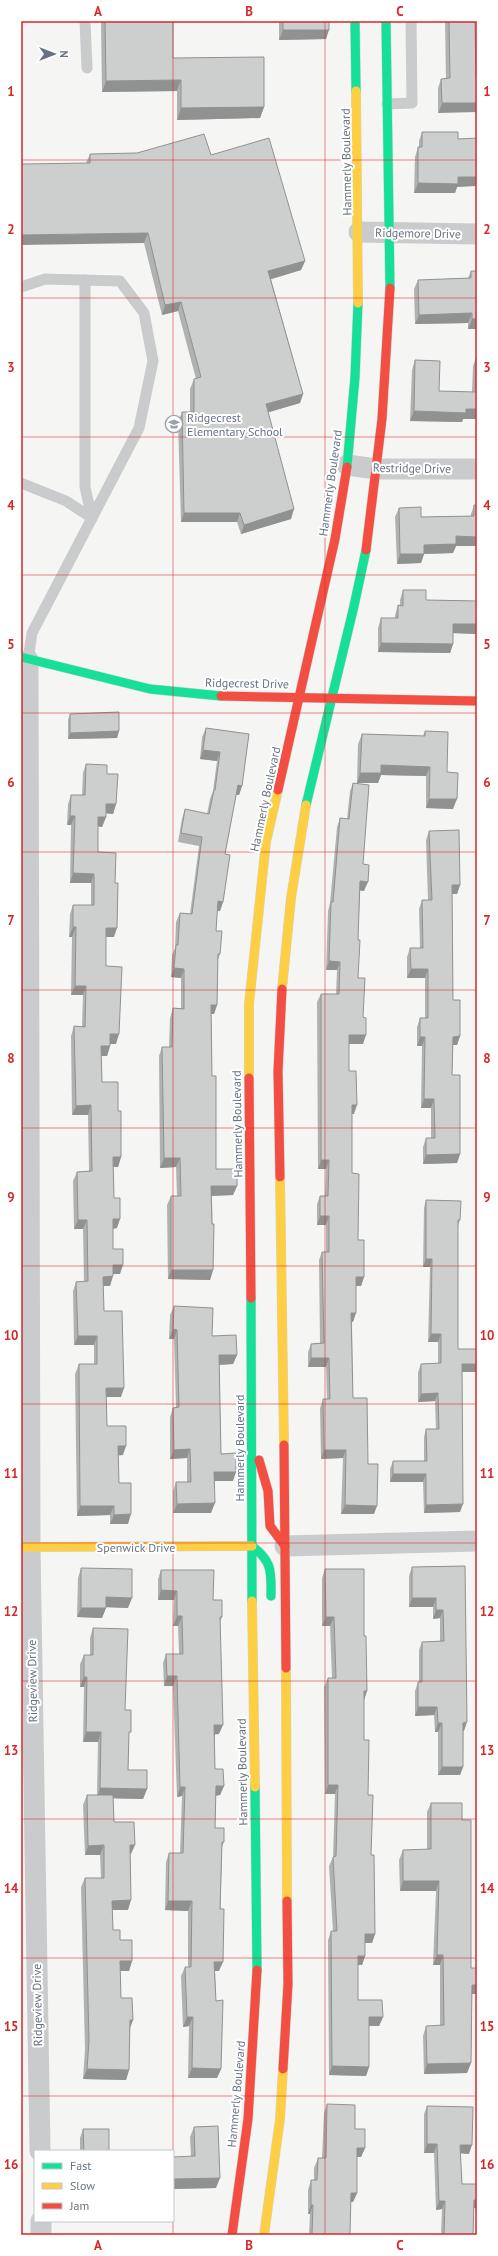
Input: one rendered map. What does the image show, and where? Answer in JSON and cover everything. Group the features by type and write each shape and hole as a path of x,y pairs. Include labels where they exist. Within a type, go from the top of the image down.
{"main road":[{"name":"Hammerly Boulevard","path":"232,2235 248,2119 260,1934 251,1432 255,1244 253,1004 266,842 301,696 335,539 347,465 355,377 359,232 355,21"},
{"path":"264,2235 280,2119 288,1984 284,1935 286,1649 285,1546 276,1244 278,1070 276,1005 296,860 309,794 350,623 366,544 377,468 386,376 390,232 386,21"},
{"name":"Ridgecrest Drive","path":"24,658 150,689 221,696 301,696 477,701"},
{"path":"251,1432 268,1490 268,1516 271,1531 285,1546"},
{"path":"252,1546 266,1556 271,1570 271,1601 286,1649"},
{"name":"Spenwick Drive","path":"26,1547 252,1546"}],"street":[{"name":"Ridgemore Drive","path":"359,232 477,234"},
{"name":"Restridge Drive","path":"347,465 377,468 477,469"},
{"name":"Ridgeview Drive","path":"24,658 26,1547 40,2150"},
{"path":"285,1546 477,1541"},
{"path":"41,2222 41,2235"}],"lane":[{"path":"85,21 87,68"},
{"path":"387,104 412,103 411,21"},
{"path":"21,287 45,279 120,281 144,313 153,361 139,428 32,633 24,658"},
{"path":"85,280 85,486 92,518"},
{"path":"21,482 66,501 92,518"}],"building":[{"path":"105,21 173,21 173,58 264,57 264,107 181,108 181,80 106,81"},
{"path":"283,21 329,21 329,30 283,30"},
{"path":"449,21 475,21 477,103 442,103 441,79 450,78"},
{"path":"422,132 458,132 458,139 477,138 477,177 458,177 458,184 418,183 418,147 422,147"},
{"path":"204,134 211,155 269,138 305,261 268,271 303,394 266,404 294,509 244,525 240,513 184,513 182,412 194,412 194,379 201,377 181,302 165,305 148,233 21,235 21,164 90,163 90,154 137,153"},
{"path":"471,271 477,271 477,319 472,319 472,313 419,315 418,280 471,278"},
{"path":"476,357 477,409 466,409 466,413 414,411 415,360 440,361 439,391 476,392"},
{"path":"474,505 477,505 477,537 456,536 456,544 424,545 424,554 400,554 399,508 421,507 421,517 474,516"},
{"path":"403,590 426,590 426,600 477,601 477,624 453,624 453,644 381,643 381,618 398,618 398,605 403,606"},
{"path":"119,712 119,731 70,733 70,714"},
{"path":"206,728 249,734 242,786 238,785 225,854 230,855 223,902 218,901 216,931 222,931 220,954 218,954 217,1005 211,1005 212,1076 216,1076 216,1169 237,1169 237,1186 211,1186 212,1224 214,1224 213,1270 171,1270 171,1196 181,1196 180,1158 164,1158 162,1047 172,1047 173,1008 184,1009 184,969 174,968 176,945 178,945 180,913 192,914 202,837 181,833 185,809 209,814 215,790 220,752 203,750"},
{"path":"425,731 448,732 447,772 458,773 457,799 429,799 430,767 381,765 381,773 360,773 362,734 425,736"},
{"path":"86,764 107,765 107,774 118,774 116,804 106,804 106,817 98,817 98,852 116,853 115,883 118,883 117,928 106,928 106,966 122,967 119,1034 110,1034 110,1046 101,1046 102,1082 118,1082 118,1111 121,1111 121,1157 113,1157 114,1198 120,1198 120,1219 113,1219 113,1249 123,1249 123,1265 113,1265 113,1276 103,1277 104,1311 122,1311 124,1388 106,1388 107,1426 126,1426 126,1446 118,1446 119,1483 131,1483 131,1514 114,1515 114,1506 80,1506 79,1364 97,1364 97,1336 78,1336 76,1282 88,1281 87,1220 78,1220 77,1172 92,1171 91,1105 76,1106 74,1026 85,1027 86,986 75,986 76,927 73,927 73,905 94,905 94,874 73,873 75,816 70,816 71,795 85,795"},
{"path":"353,783 369,785 363,864 369,865 368,882 360,881 358,940 360,940 358,978 365,978 363,1017 366,1018 366,1035 349,1035 349,1071 356,1071 357,1105 352,1105 352,1173 359,1174 358,1240 364,1240 364,1277 356,1277 356,1313 351,1313 353,1398 367,1398 368,1464 378,1464 377,1506 345,1505 346,1450 324,1450 323,1399 330,1399 329,1358 311,1358 311,1344 324,1343 322,1252 329,1252 329,1216 320,1216 320,1196 328,1196 329,1160 321,1160 321,994 339,994 340,962 329,961 331,902 333,902 340,818 349,819"},
{"path":"459,830 460,885 452,885 453,1000 460,1000 460,1036 453,1037 452,1075 460,1075 460,1154 426,1155 426,1138 435,1138 434,1099 424,1099 425,1037 420,1037 420,1018 428,1018 428,969 411,969 410,948 423,948 422,900 432,900 429,831"},
{"path":"426,1200 461,1201 460,1220 458,1220 458,1349 477,1349 477,1364 462,1364 463,1504 426,1505 426,1474 393,1474 393,1461 427,1461 426,1429 439,1429 438,1393 421,1394 421,1364 441,1363 441,1334 431,1334 432,1259 426,1259"},
{"path":"174,1306 213,1308 212,1336 236,1335 237,1355 219,1355 221,1454 236,1453 236,1472 214,1472 215,1503 177,1504 176,1482 191,1482 190,1449 174,1450 173,1408 179,1407 177,1330 173,1329"},
{"path":"465,1566 467,1722 463,1723 463,1767 442,1767 442,1723 438,1723 437,1707 418,1707 418,1682 422,1682 422,1642 444,1641 443,1610 436,1610 436,1598 412,1598 412,1567"},
{"path":"81,1568 132,1569 132,1598 106,1597 106,1608 81,1608"},
{"path":"325,1569 364,1569 364,1636 366,1636 367,1691 364,1691 364,1740 369,1740 368,1795 373,1795 371,1855 374,1855 375,1934 365,1934 365,1956 358,1956 358,2000 382,2000 383,2017 369,2017 369,2067 332,2066 331,1931 337,1931 333,1857 336,1856 338,1785 328,1785 328,1678 336,1678 334,1617 326,1617"},
{"path":"161,1570 214,1570 213,1600 222,1600 222,1617 220,1617 223,1725 214,1725 215,1769 223,1769 224,1786 216,1786 215,1828 224,1828 224,1842 222,1842 220,1909 224,1909 223,1962 214,1962 216,2001 223,2000 221,2069 192,2068 193,2017 187,2017 185,1967 191,1967 192,1901 168,1901 169,1853 183,1853 185,1787 180,1787 177,1676 167,1676 166,1654 183,1654 182,1616 177,1616 177,1591 161,1590"},
{"path":"93,1628 128,1629 125,1710 131,1710 131,1732 129,1732 128,1770 147,1770 147,1789 100,1788 101,1732 86,1732 87,1677 84,1677 84,1655 93,1655"},
{"path":"87,1795 113,1795 114,1822 134,1822 135,1845 130,1845 131,1900 112,1901 113,1930 120,1930 120,1940 132,1940 132,1961 120,1961 121,1998 132,1998 133,2020 130,2020 129,2070 87,2069 89,2041 85,1878 104,1878 104,1845 88,1846"},
{"path":"431,1803 462,1803 462,1820 471,1820 471,1968 477,1968 477,1985 472,1985 471,2063 427,2064 426,2026 444,2025 443,1955 437,1955 439,1881 403,1881 403,1850 431,1849"},
{"path":"327,2104 355,2105 355,2129 365,2129 365,2148 357,2148 357,2193 351,2193 350,2235 312,2235 313,2205 311,2205 311,2180 317,2180 318,2158 326,2158"},
{"path":"427,2106 473,2107 472,2145 460,2145 462,2184 477,2184 477,2200 474,2200 473,2235 444,2235 445,2201 439,2201 437,2144 427,2144"},
{"path":"218,2126 220,2178 174,2179 174,2157 195,2156 194,2127"},
{"path":"83,2129 109,2129 109,2150 84,2150"}],"traffic: fast":[{"path":"355,21 356,91"},
{"path":"386,21 390,288"},
{"path":"347,467 355,377 358,303"},
{"path":"306,805 366,550"},
{"path":"21,657 150,689 221,696"},
{"path":"251,1298 252,1601"},
{"path":"252,1546 264,1557 269,1568 271,1574 271,1596"},
{"path":"255,1787 257,1970"}],"traffic: slow":[{"path":"356,91 358,303"},
{"path":"249,1078 249,1004 266,842 278,790"},
{"path":"282,989 291,898 306,805"},
{"path":"280,1177 284,1445"},
{"path":"21,1547 252,1546"},
{"path":"252,1601 255,1787"},
{"path":"286,1668 287,1901"},
{"path":"264,2235 280,2119 283,2069"}],"traffic: jam":[{"path":"366,550 382,419 390,288"},
{"path":"278,790 335,539 347,467"},
{"path":"221,696 477,701"},
{"path":"280,1177 278,1071 282,989"},
{"path":"249,1078 251,1298"},
{"path":"284,1445 286,1668"},
{"path":"259,1460 268,1491 270,1526 285,1546"},
{"path":"283,2069 288,1984 287,1901"},
{"path":"232,2235 248,2119 257,1970"}],"place":[{"name":"Ridgecrest Elementary School","path":"174,424"}]}
